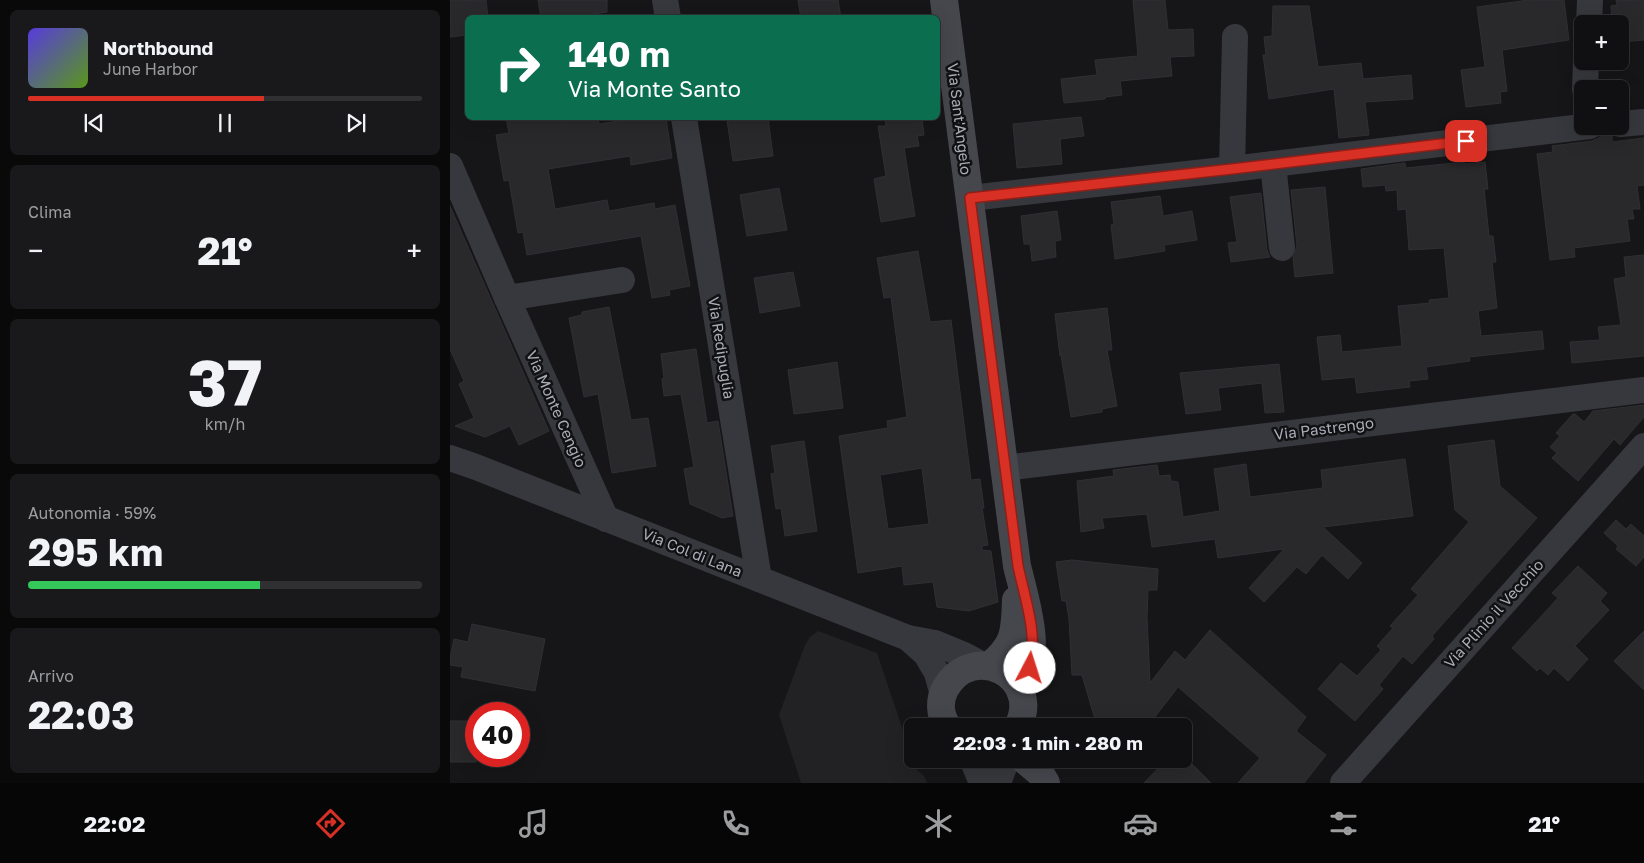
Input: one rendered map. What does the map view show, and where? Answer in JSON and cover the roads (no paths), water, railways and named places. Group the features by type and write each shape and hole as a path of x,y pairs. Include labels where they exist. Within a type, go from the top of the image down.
{"street":[{"path":"665,0 668,15"},
{"name":"Via Sant'Angelo","path":"944,0 1018,566 1030,617 1032,640 1031,665 1023,715"},
{"path":"1589,15 1590,0"},
{"path":"1232,169 1235,37"},
{"name":"Via Redipuglia","path":"684,120 759,579"},
{"path":"1629,123 1644,122"},
{"path":"970,198 1232,169 1574,127"},
{"path":"1273,164 1282,248"},
{"name":"Via Monte Cengio","path":"450,166 606,519"},
{"path":"507,298 622,280"},
{"name":"Via Pastrengo","path":"1005,468 1644,390"},
{"name":"Via Plinio il Vecchio","path":"1343,783 1644,446"},
{"name":"Via Col di Lana","path":"450,458 908,638 935,643 986,666"},
{"name":"Via Sant'Angelo","path":"986,666 1000,657 1008,648 1014,633 1018,566"},
{"name":"Via Col di Lana","path":"908,638 926,654 936,674 943,695"},
{"name":"Via Sant'Angelo","path":"943,695 950,681 960,672 972,666 986,666 1003,671 1010,676 1023,715"},
{"path":"943,695 942,712 944,718"},
{"path":"976,768 982,783"},
{"path":"998,783 1004,768"},
{"path":"1034,768 1040,773 1046,783"},
{"path":"1049,768 1053,783"}]}
